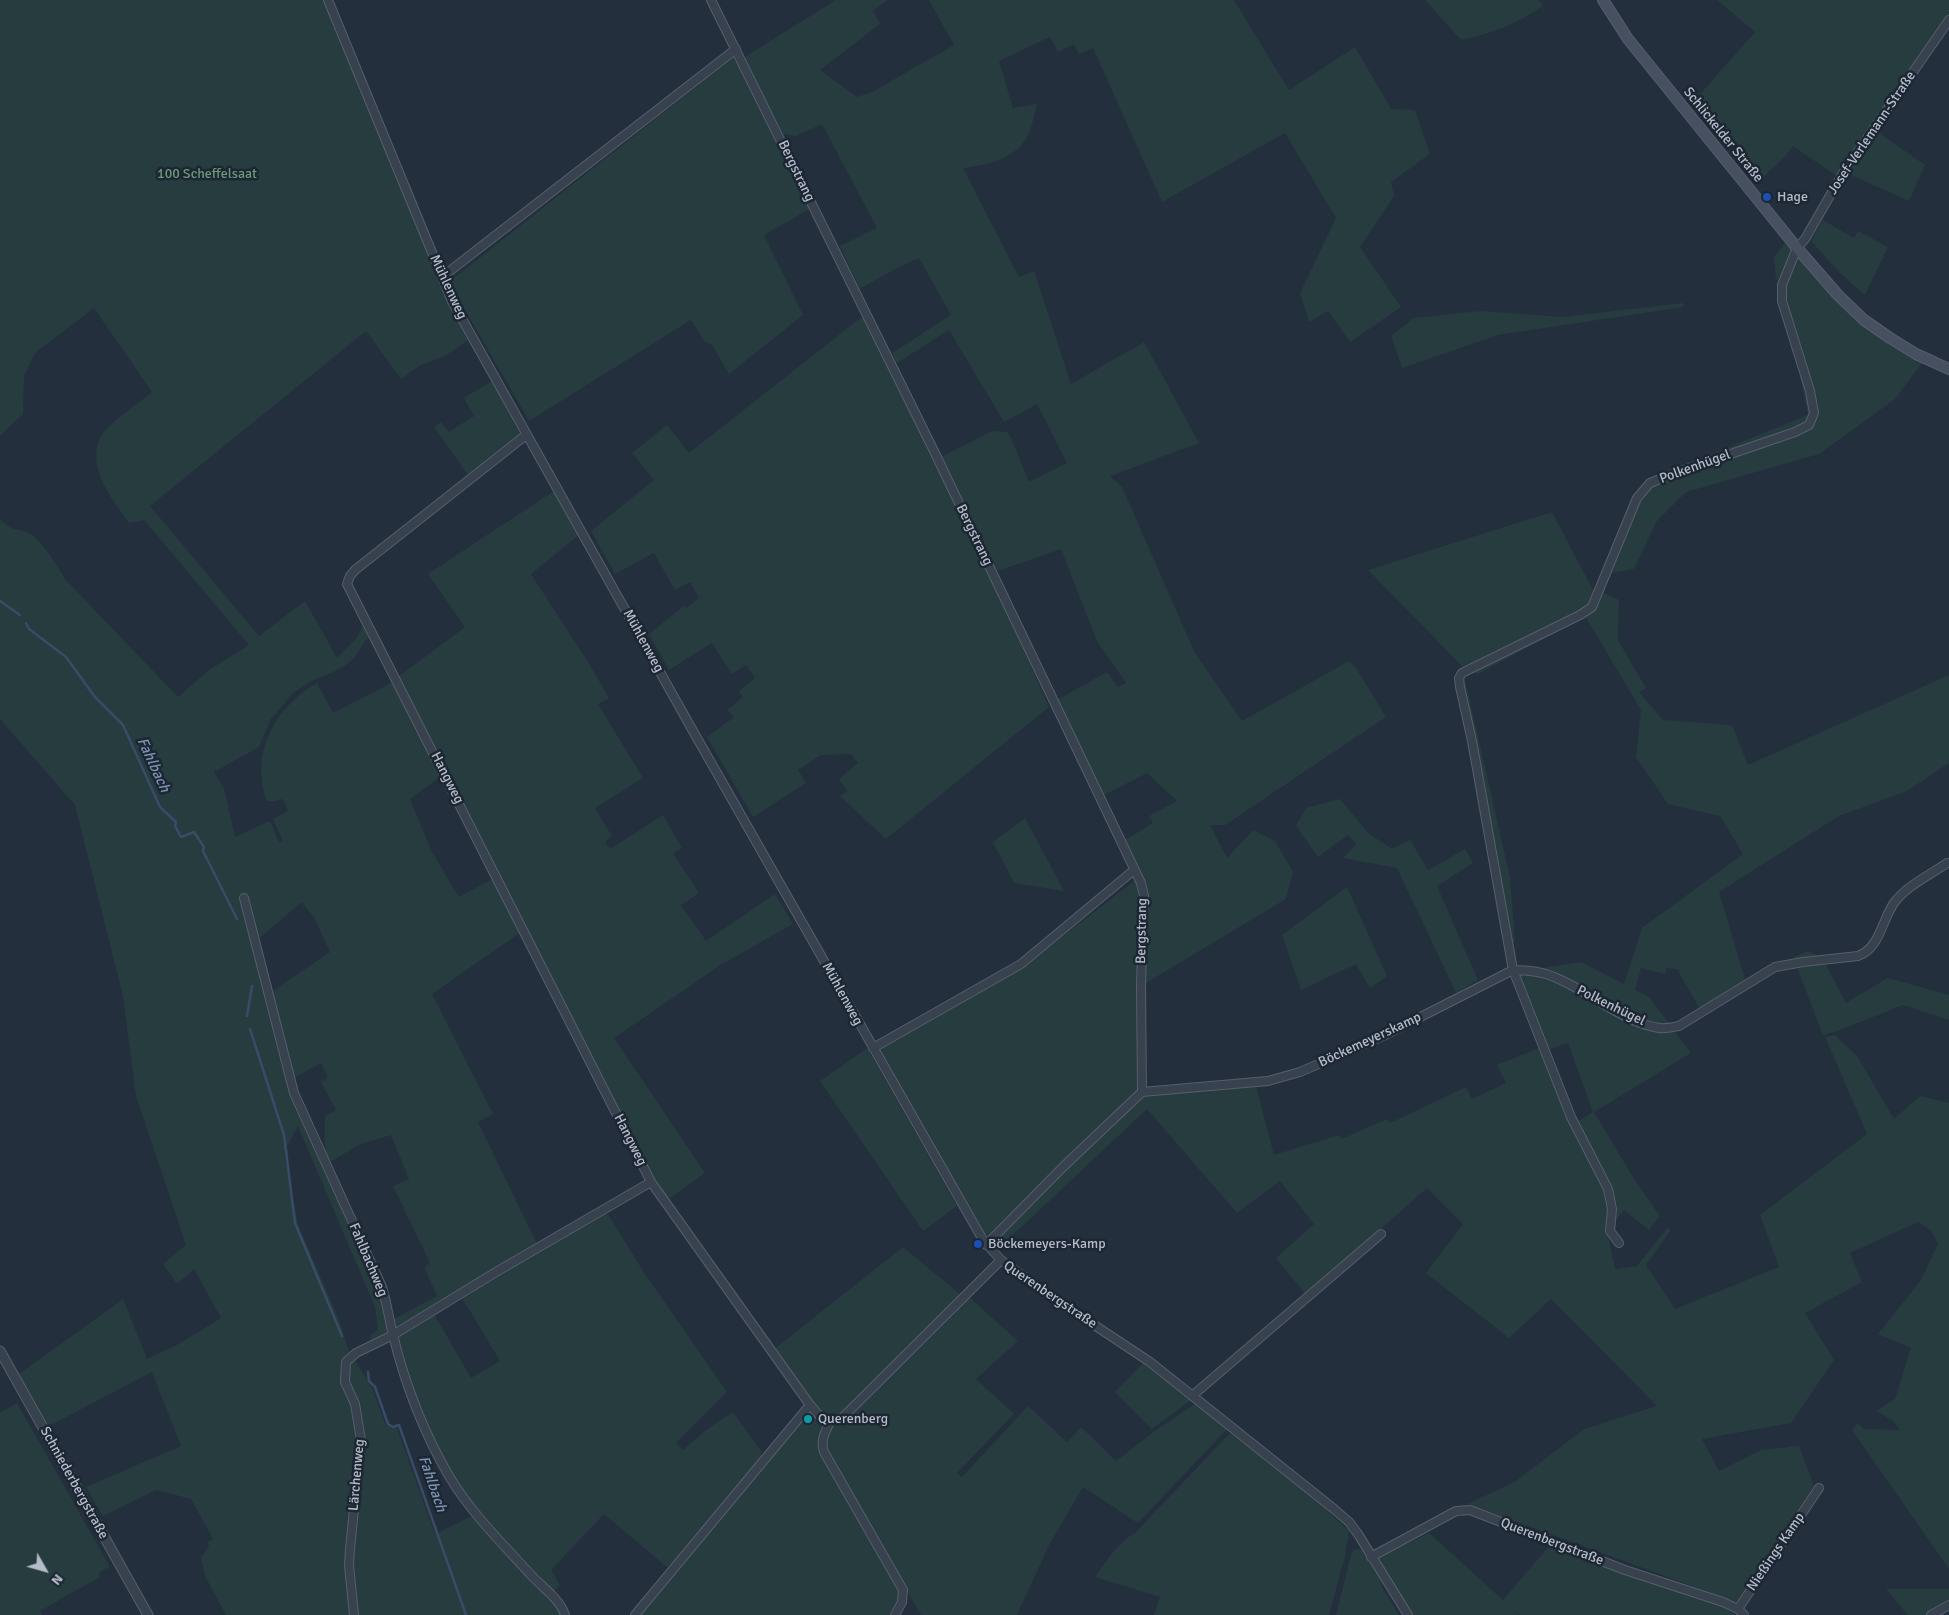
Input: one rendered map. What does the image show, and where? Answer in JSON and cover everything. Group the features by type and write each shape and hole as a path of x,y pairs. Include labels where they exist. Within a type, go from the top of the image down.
{"main road":[{"name":"Schlickelder Straße","path":"1603,0 1628,39 1797,248 1838,295 1864,320 1916,354 1949,369"}],"street":[{"name":"Mühlenweg","path":"328,0 452,301 934,1157 986,1245 1001,1260"},
{"name":"Bergstrang","path":"711,0 933,449 1141,883 1144,896 1141,985 1142,1092"},
{"name":"Josef-Verlemann-Straße","path":"1797,248 1805,239 1843,173 1949,20"},
{"path":"442,278 736,50"},
{"name":"Polkenhügel","path":"1797,248 1782,285 1782,302 1810,391 1814,414 1809,426 1650,483 1637,498 1592,607 1580,615 1462,673 1459,678 1512,970 1531,970 1555,977 1635,1020 1660,1029 1678,1026 1775,967 1858,956 1866,953 1874,943 1894,903 1905,892 1947,863"},
{"name":"Hangweg","path":"526,435 355,570 347,584 651,1182 810,1405"},
{"path":"873,1048 993,982 1020,964 1134,870"},
{"name":"Fahlbachweg","path":"244,898 294,1093 382,1287 393,1335 413,1402 449,1476 476,1515 555,1599 563,1608 565,1615"},
{"path":"1512,970 1571,1117 1608,1189 1612,1209 1610,1231 1619,1243"},
{"name":"Böckemeyerskamp","path":"1142,1092 1268,1081 1300,1072 1383,1036 1512,970"},
{"path":"986,1245 1063,1167 1142,1092"},
{"name":"Hangweg","path":"496,1272 651,1182"},
{"path":"1192,1396 1381,1234"},
{"name":"Querenbergstraße","path":"830,1422 842,1418 1001,1260 1055,1299 1150,1362 1349,1522 1408,1615"},
{"name":"Lärchenweg","path":"354,1615 349,1565 361,1440 355,1404 345,1382 346,1362 356,1353 393,1335 496,1272"},
{"name":"Schniederbergstraße","path":"0,1351 148,1615"},
{"path":"635,1615 810,1405 824,1420 830,1422 822,1437 824,1452 903,1590 902,1602 895,1615"},
{"name":"Nießings Kamp","path":"1741,1612 1819,1488"},
{"name":"Querenbergstraße","path":"1371,1557 1456,1511 1470,1510 1528,1534 1626,1570 1723,1602 1741,1612"},
{"path":"1931,1615 1949,1605"}],"green space":[{"name":"100 Scheffelsaat","path":"0,0 324,0 449,305 468,340 445,356 419,366 401,379 366,331 150,506 259,636 305,601 337,658 356,639 364,624 370,634 354,658 346,665 311,681 294,692 271,719 259,747 214,772 224,789 235,837 270,821 279,842 283,841 273,819 288,811 283,799 267,801 262,783 261,766 264,749 270,733 278,718 289,704 317,683 333,713 395,681 442,776 410,799 432,852 459,897 494,878 398,677 465,627 428,574 554,491 579,535 531,574 609,698 598,704 643,778 595,808 612,836 605,842 610,849 663,815 682,848 673,854 699,893 681,905 706,941 775,894 793,924 719,966 614,1038 705,1173 666,1201 653,1182 521,932 432,994 493,1114 478,1122 538,1246 606,1211 643,1271 727,1392 676,1443 683,1450 706,1430 733,1412 761,1451 761,1457 668,1568 604,1514 551,1570 560,1585 553,1593 480,1515 450,1476 415,1401 394,1336 433,1312 471,1378 500,1361 461,1296 393,1332 392,1320 437,1296 424,1267 430,1263 393,1186 409,1179 391,1135 361,1144 328,1163 325,1157 325,1116 336,1110 321,1082 328,1077 321,1063 292,1079 270,993 330,952 315,919 302,902 257,940 292,1094 385,1303 391,1334 371,1343 370,1336 378,1330 375,1307 298,1126 284,1152 298,1225 338,1317 348,1349 372,1388 386,1425 397,1428 435,1534 472,1516 560,1609 561,1615 226,1615 205,1576 201,1557 209,1546 207,1542 213,1539 191,1499 156,1490 103,1516 86,1487 181,1446 152,1372 49,1426 123,1559 121,1559 18,1375 123,1299 147,1359 175,1346 221,1318 194,1269 177,1284 163,1264 186,1245 136,1096 123,996 75,805 0,719 0,519 8,526 35,537 49,554 64,578 178,697 209,670 249,645 144,520 129,523 103,483 96,461 100,438 115,421 152,392 94,308 35,353 24,376 23,414 0,436"},
{"path":"836,0 888,0 873,10 880,24 820,70 857,97 872,92 954,45 929,0 1234,0 1289,90 1355,47 1391,109 1415,110 1430,154 1391,182 1394,196 1360,247 1401,307 1350,342 1328,311 1309,322 1300,293 1336,218 1285,133 1162,202 1093,48 1079,54 1074,44 1058,52 1050,37 999,61 1013,108 1037,104 1031,127 1025,140 1019,148 1002,159 983,165 963,168 1019,277 1034,271 1071,384 1144,342 1199,443 1110,476 1122,487 1195,653 1242,721 1349,661 1356,668 1386,717 1225,825 1210,825 1227,858 1253,830 1275,841 1293,872 1286,899 1141,986 1145,1092 1149,1094 1256,1086 1274,1155 1339,1135 1341,1139 1387,1119 1390,1123 1466,1087 1472,1099 1506,1083 1497,1065 1539,1048 1568,1120 1572,1125 1593,1112 1568,1043 1546,1051 1516,972 1581,962 1624,984 1642,928 1743,854 1720,816 1668,804 1636,757 1641,710 1585,616 1478,674 1470,672 1464,676 1510,877 1515,942 1510,945 1461,680 1463,667 1368,570 1552,512 1595,594 1623,519 1638,492 1648,480 1808,415 1797,359 1801,353 1782,281 1776,279 1774,257 1786,242 1866,324 1902,352 1922,363 1895,399 1819,454 1686,492 1656,522 1634,569 1611,573 1602,592 1619,600 1618,640 1646,688 1639,692 1663,720 1732,725 1748,765 1949,675 1949,763 1907,791 1839,816 1719,892 1746,982 1701,1011 1677,969 1667,968 1665,974 1641,968 1635,990 1649,997 1691,1053 1594,1112 1634,1179 1660,1216 1649,1230 1624,1210 1614,1223 1615,1206 1613,1193 1585,1141 1605,1189 1609,1209 1607,1231 1615,1269 1637,1266 1668,1227 1670,1231 1646,1265 1675,1309 1779,1267 1760,1215 1867,1134 1825,1037 1835,1035 1857,1056 1894,1119 1920,1096 1949,1103 1949,1569 1852,1430 1858,1423 1864,1429 1900,1430 1893,1421 1876,1411 1895,1399 1911,1348 1878,1334 1921,1280 1938,1244 1931,1230 1918,1222 1850,1253 1862,1282 1805,1313 1834,1360 1791,1423 1702,1439 1719,1471 1761,1450 1799,1446 1814,1486 1736,1602 1468,1504 1516,1481 1584,1429 1657,1406 1551,1299 1509,1338 1426,1273 1463,1224 1427,1188 1306,1295 1276,1258 1314,1224 1280,1181 1237,1213 1147,1109 998,1249 985,1233 877,1049 1019,970 1142,875 1125,840 1153,823 1149,816 1177,801 1147,773 1102,796 1096,779 1057,700 1107,672 1118,687 1126,683 1097,641 1061,549 998,571 941,457 992,431 1007,432 1029,482 1067,463 1037,404 1004,422 949,330 897,363 892,353 951,315 919,258 860,289 840,246 877,228 822,124 796,136 783,134 743,58"},
{"path":"1425,0 1539,0 1543,6 1524,18 1504,27 1483,35 1461,40"},
{"path":"1717,0 1949,0 1949,15 1837,176 1793,146 1786,156 1761,180 1695,100 1755,32"},
{"path":"734,57 809,209 764,235 803,315 729,374 712,345 705,342 691,320 529,421 449,282"},
{"path":"1875,130 1925,165 1909,201 1849,174"},
{"path":"1823,220 1854,238 1858,231 1888,247 1865,295 1841,274 1811,241"},
{"path":"1683,303 1684,307 1498,335 1402,368 1391,336 1414,318 1480,311 1563,317"},
{"path":"863,316 991,577 1049,707 886,839 840,796 847,791 839,779 858,763 851,754 821,755 798,770 806,783 753,817 707,737 734,717 727,710 743,697 739,691 755,678 746,665 732,674 712,643 669,670 649,634 684,606 686,608 699,598 690,582 675,590 654,553 615,574 591,531 654,480 632,453 667,425 689,453"},
{"path":"492,381 520,434 468,475 434,427 441,422 449,432 474,416 464,398"},
{"path":"1340,799 1368,833 1392,849 1410,840 1428,870 1465,849 1473,863 1437,886 1478,980 1456,993 1397,868 1343,858 1356,844 1348,835 1318,857 1296,826 1306,808"},
{"path":"1025,818 1064,891 1014,883 993,842"},
{"path":"1347,887 1387,976 1370,988 1356,964 1301,990 1282,935"},
{"path":"1808,951 1822,957 1846,1003 1888,978 1949,995 1949,1020 1903,1005 1823,1035 1793,957"},
{"path":"867,1048 957,1206 923,1231 820,1081"},
{"path":"903,1247 961,1295 841,1417 826,1417 813,1404 773,1350"},
{"path":"969,1297 1018,1341 976,1379 1014,1414 957,1473 962,1477 1028,1406 1067,1442 1081,1427 1116,1461 1155,1431 1195,1404 1228,1428 1138,1523 1083,1487 1049,1545 1017,1615 921,1615 825,1452 823,1438 830,1423 843,1419"},
{"path":"1143,1363 1191,1400 1152,1429 1115,1392"},
{"path":"17,1403 110,1567 99,1572 100,1577 40,1611 42,1615 0,1615 0,1413"},
{"path":"808,1410 825,1425 820,1436 900,1588 899,1602 892,1615 639,1615"},
{"path":"1229,1434 1233,1435 1307,1492 1349,1531 1345,1556 1329,1615 1154,1615 1160,1597 1095,1577 1118,1546 1136,1532"},
{"path":"1429,1533 1503,1600 1550,1545 1721,1606 1736,1615 1520,1615 1515,1611 1518,1615 1411,1615 1377,1558"},
{"path":"1354,1550 1363,1551 1379,1571 1383,1589 1399,1615 1336,1615 1351,1555"},
{"path":"1886,1589 1949,1589 1949,1602 1925,1615 1908,1615"}],"waterway":[{"name":"Fahlbach","path":"0,601 20,615"},
{"name":"Fahlbach","path":"26,623 29,629 66,657 95,697 123,725 160,807 176,822 175,826 181,837 194,832 204,847 203,851 237,919"},
{"name":"Fahlbach","path":"247,1016 252,986"},
{"path":"250,1029 284,1135 295,1223 342,1336"},
{"name":"Fahlbach","path":"368,1372 369,1381 375,1387 388,1424 393,1427 399,1425 466,1615"}],"place":[{"name":"Hage","path":"1767,197"},
{"name":"Böckemeyers-Kamp","path":"978,1244"},
{"name":"Querenberg","path":"808,1419"}]}
